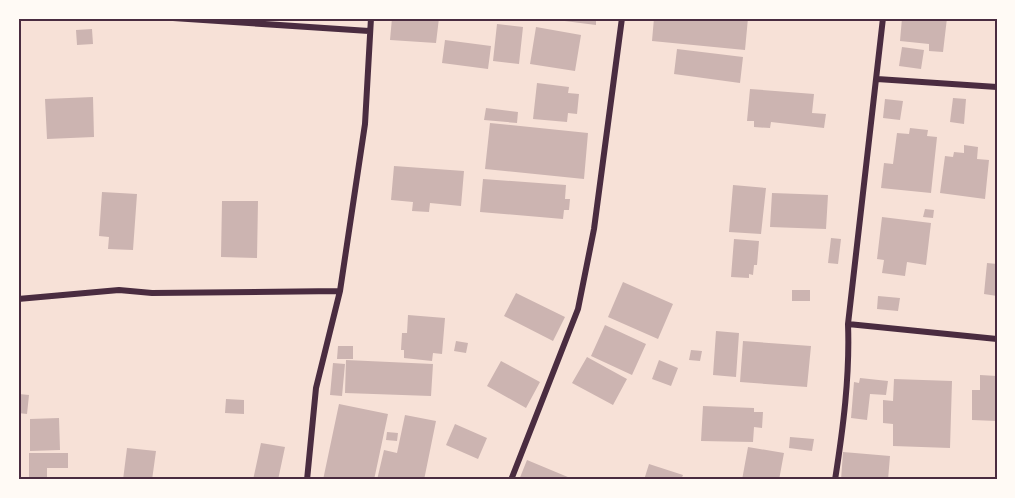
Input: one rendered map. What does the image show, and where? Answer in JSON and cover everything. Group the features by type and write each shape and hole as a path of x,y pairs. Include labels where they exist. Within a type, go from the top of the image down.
{"street":[{"path":"173,18 369,30"},
{"path":"307,480 316,388 340,291 365,124 371,18"},
{"path":"511,480 578,309 594,229 622,18"},
{"path":"835,480 841,442 849,348 848,324 883,18"},
{"path":"877,79 997,87"},
{"path":"18,299 119,290 152,293 340,291"},
{"path":"848,324 997,339"}],"building":[{"path":"392,18 439,18 436,43 390,40"},
{"path":"541,18 596,18 596,25"},
{"path":"654,18 748,18 745,50 652,41"},
{"path":"902,18 947,18 943,52 929,51 929,44 900,41"},
{"path":"497,24 523,27 519,64 493,61"},
{"path":"536,27 581,35 575,71 530,64"},
{"path":"92,29 93,44 77,45 76,30"},
{"path":"445,40 491,46 488,69 442,63"},
{"path":"902,47 924,50 921,69 899,66"},
{"path":"677,49 743,57 740,83 674,74"},
{"path":"537,83 569,87 568,93 579,94 577,114 568,113 567,122 533,119"},
{"path":"750,89 814,94 812,113 826,114 824,128 771,122 770,128 754,127 754,121 747,121"},
{"path":"93,97 94,137 47,139 45,99"},
{"path":"953,98 966,99 964,124 950,122"},
{"path":"885,99 903,101 900,120 883,118"},
{"path":"486,108 518,112 517,123 484,120"},
{"path":"490,123 588,133 584,179 485,169"},
{"path":"910,128 928,130 927,136 937,137 931,193 881,188 884,163 893,164 897,133 909,134"},
{"path":"964,145 978,147 977,159 989,160 985,199 940,193 945,156 953,157 954,152 964,153"},
{"path":"394,166 464,171 461,206 430,203 429,212 412,211 413,202 391,200"},
{"path":"483,179 566,185 565,199 570,199 569,210 564,210 563,219 480,212"},
{"path":"733,185 766,188 761,234 729,232"},
{"path":"102,192 137,194 133,250 108,249 109,237 99,236"},
{"path":"772,193 828,195 826,229 770,227"},
{"path":"222,201 258,201 257,258 221,257"},
{"path":"925,209 934,210 933,218 923,217"},
{"path":"882,217 931,223 926,265 907,262 905,276 882,273 884,260 877,259"},
{"path":"831,238 841,239 838,264 828,263"},
{"path":"734,239 759,241 757,265 754,265 753,275 749,274 749,278 731,277"},
{"path":"987,263 997,264 997,296 984,294"},
{"path":"623,282 673,304 658,339 608,317"},
{"path":"792,290 810,290 810,301 792,301"},
{"path":"516,293 565,317 553,341 504,316"},
{"path":"878,296 900,298 898,311 877,309"},
{"path":"408,315 445,318 442,354 433,353 432,361 404,358 404,350 401,350 402,333 407,333"},
{"path":"605,325 646,344 632,375 591,356"},
{"path":"716,331 739,333 736,377 713,375"},
{"path":"456,341 468,343 466,353 454,351"},
{"path":"743,341 811,346 807,387 740,382"},
{"path":"338,346 353,346 353,359 337,359"},
{"path":"691,350 702,351 700,361 689,360"},
{"path":"587,357 627,379 613,405 572,383"},
{"path":"346,360 433,364 431,396 345,393"},
{"path":"659,360 678,368 671,386 652,379"},
{"path":"501,361 540,382 526,408 487,386"},
{"path":"333,363 345,364 342,396 330,395"},
{"path":"980,375 997,376 997,421 972,420 972,390 980,390"},
{"path":"860,378 888,381 886,395 870,394 867,420 851,418 854,382 859,383"},
{"path":"894,379 952,381 950,448 893,446 893,424 883,423 883,400 893,401"},
{"path":"19,394 29,395 27,414 18,413"},
{"path":"226,399 244,400 244,414 225,413"},
{"path":"339,404 388,414 374,480 323,480"},
{"path":"703,406 754,408 754,412 763,412 762,428 754,427 753,442 701,441"},
{"path":"405,415 436,421 424,480 377,480 384,450 397,453"},
{"path":"59,418 60,450 30,451 30,419"},
{"path":"455,424 487,438 478,459 446,445"},
{"path":"387,432 398,433 397,441 386,440"},
{"path":"790,437 814,439 812,451 789,448"},
{"path":"261,443 285,447 278,480 253,480"},
{"path":"748,447 784,453 779,480 742,480"},
{"path":"127,448 156,451 152,480 123,480"},
{"path":"843,452 890,456 888,480 841,480"},
{"path":"29,453 68,453 68,468 47,468 47,480 29,480"},
{"path":"527,460 575,480 519,480"},
{"path":"649,464 683,475 681,480 644,480"}]}
